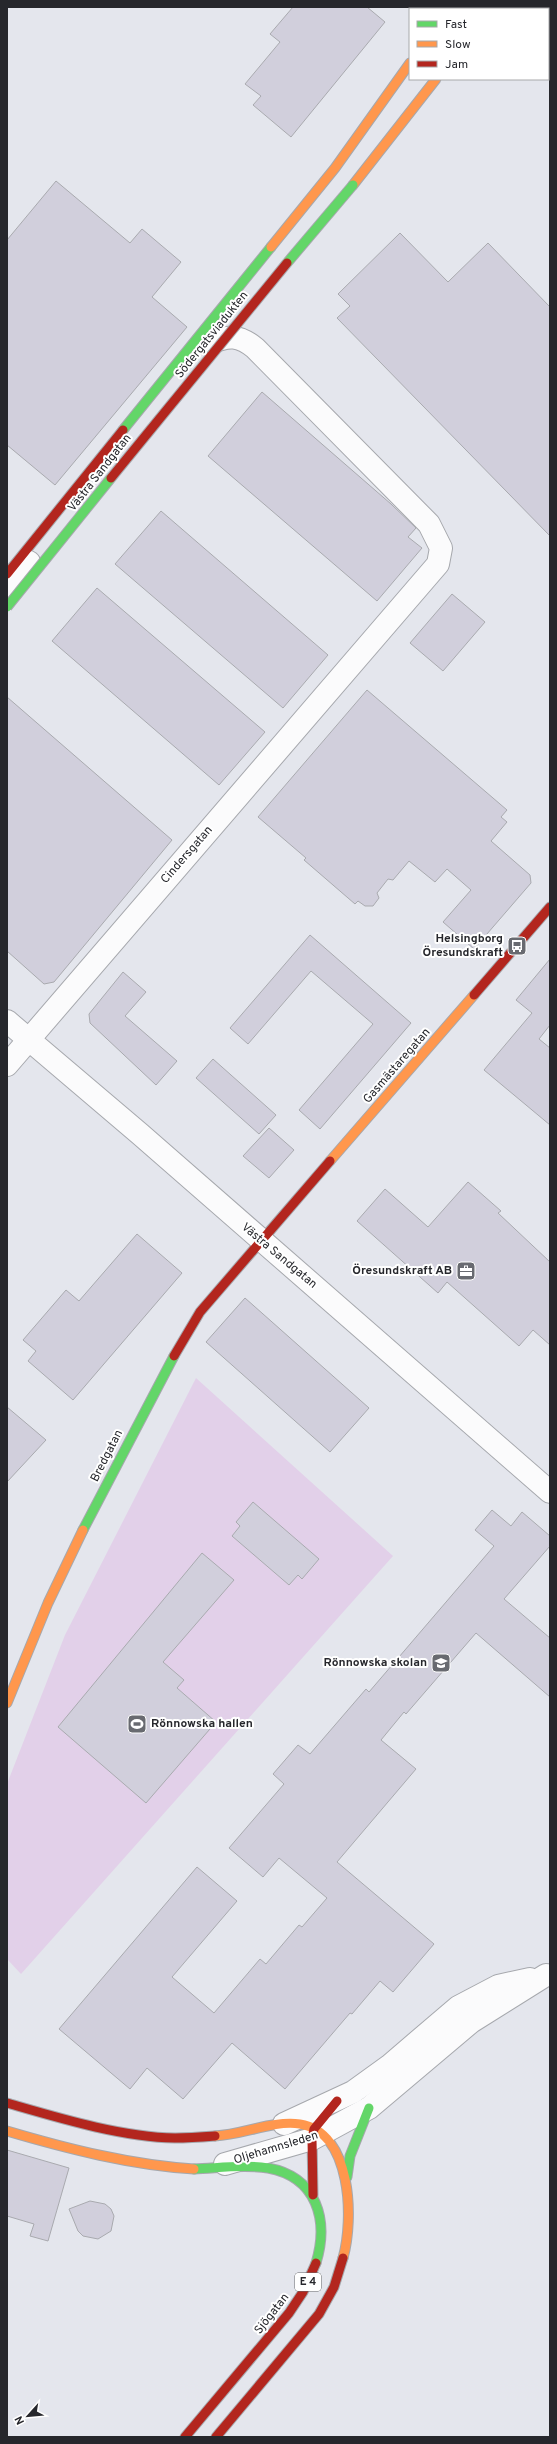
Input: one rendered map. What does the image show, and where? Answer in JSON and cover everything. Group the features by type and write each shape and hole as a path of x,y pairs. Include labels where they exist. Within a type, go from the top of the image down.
{"main road":[{"name":"Södergatsviadukten","path":"7,574 334,168 409,64"},
{"name":"Södergatsviadukten","path":"7,607 245,313 353,185 435,80"},
{"name":"Gasmästaregatan","path":"262,1240 550,907"},
{"name":"Bredgatan","path":"7,1702 40,1621 64,1571 180,1343 200,1312 262,1240"},
{"path":"313,2195 316,2134 337,2102"},
{"name":"Oljehamnsleden","path":"7,2104 51,2116 110,2128 174,2138 221,2136 284,2124"},
{"path":"346,2180 350,2156 369,2108"},
{"path":"284,2124 300,2124 316,2134"},
{"name":"Oljehamnsleden","path":"7,2132 53,2145 123,2160 183,2168 213,2167"},
{"name":"E 4","path":"216,2437 302,2334 327,2300 341,2266 346,2247 348,2228 346,2180 338,2152 332,2142 316,2134"},
{"name":"Sjögatan","path":"185,2437 286,2318 308,2283 318,2253 322,2232 318,2207 313,2195 292,2175 266,2168 213,2167"}],"street":[{"name":"Västra Sandgatan","path":"7,589 192,356 207,344 224,338 243,338 255,348 434,531 441,548 438,564 368,645"},
{"name":"Cindersgatan","path":"7,1065 368,645"},
{"name":"Västra Sandgatan","path":"7,1021 262,1240 550,1492"},
{"name":"Oljehamnsleden","path":"284,2124 337,2102 389,2066 458,2007 498,1986 548,1975"},
{"name":"Oljehamnsleden","path":"213,2167 316,2134 369,2108 470,2022 548,1975"}],"shaded area":[{"path":"196,1378 393,1556 21,1974 7,1959 7,1784 65,1635"}],"building":[{"path":"293,7 367,7 385,22 291,137 253,105 261,96 245,84 280,42 270,34"},
{"path":"56,181 130,243 142,229 181,262 152,297 187,327 55,485 7,445 7,240"},
{"path":"400,233 448,282 488,243 550,307 550,536 337,318 350,306 338,294"},
{"path":"262,392 391,504 416,528 408,537 422,548 377,601 208,456"},
{"path":"161,511 328,655 283,708 115,564"},
{"path":"97,588 265,732 219,785 52,641"},
{"path":"452,594 485,622 443,671 410,643"},
{"path":"367,690 507,810 501,817 507,822 491,841 530,875 531,883 474,949 443,922 471,890 447,869 435,882 409,861 393,880 388,879 377,893 379,898 373,906 365,906 358,901 355,904 304,860 306,858 258,817"},
{"path":"7,697 172,840 54,982 44,984 7,951"},
{"path":"310,935 411,1023 320,1129 299,1110 373,1024 311,971 248,1044 230,1028"},
{"path":"550,959 550,1025 539,1039 550,1048 550,1125 484,1070 532,1013 516,1000"},
{"path":"123,972 146,992 125,1016 177,1061 156,1085 90,1023 89,1014"},
{"path":"213,1059 276,1115 259,1134 196,1078"},
{"path":"269,1128 294,1150 269,1178 243,1156"},
{"path":"468,1182 501,1211 498,1213 550,1262 550,1345 533,1330 519,1346 447,1282 438,1293 357,1221 385,1189 428,1227"},
{"path":"137,1234 182,1273 73,1400 28,1361 36,1351 23,1340 66,1290 79,1301"},
{"path":"245,1298 369,1408 330,1452 206,1342"},
{"path":"7,1407 46,1440 7,1482"},
{"path":"253,1502 319,1559 302,1579 298,1575 289,1585 232,1536 240,1526 236,1522"},
{"path":"492,1510 511,1526 522,1512 550,1536 550,1546 504,1599 550,1638 550,1697 476,1633 406,1714 404,1712 381,1740 416,1769 337,1862 434,1944 393,1992 380,1981 352,2014 350,2013 285,2089 232,2043 183,2099 147,2068 130,2089 59,2029 197,1867 237,1901 172,1977 214,2013 260,1959 266,1964 299,1925 302,1927 327,1898 279,1858 263,1877 229,1848 284,1784 273,1774 298,1745 310,1754 366,1689 369,1692 494,1546 475,1530"},
{"name":"Rönnowska hallen","path":"202,1553 234,1580 163,1662 184,1680 177,1688 216,1722 146,1803 58,1727"},
{"path":"7,2150 69,2168 48,2241 30,2236 34,2224 7,2216"},
{"path":"90,2201 105,2204 111,2209 114,2216 111,2231 98,2239 83,2236 78,2231 69,2209"}],"traffic: fast":[{"path":"287,263 353,185"},
{"path":"123,430 271,247"},
{"path":"7,607 111,478"},
{"path":"83,1530 174,1356"},
{"path":"347,2177 350,2156 369,2108"},
{"path":"194,2169 241,2166 268,2168 285,2173 298,2181 308,2191 315,2203 319,2216 321,2231 320,2247 316,2263"}],"traffic: slow":[{"path":"271,247 335,168 409,64"},
{"path":"353,185 435,80"},
{"path":"330,1161 474,995"},
{"path":"7,1703 48,1603 83,1530"},
{"path":"215,2136 289,2123 300,2124 317,2130 330,2143 339,2160 345,2179 348,2201 348,2222 343,2258"},
{"path":"7,2131 53,2144 123,2160 194,2169"}],"traffic: jam":[{"path":"111,478 287,263"},
{"path":"7,574 123,430"},
{"path":"474,995 550,907"},
{"path":"174,1356 200,1312 330,1161"},
{"path":"313,2195 312,2139 314,2129 337,2101"},
{"path":"7,2103 90,2126 133,2134 175,2138 215,2136"},
{"path":"216,2437 319,2314 334,2287 343,2258"},
{"path":"185,2437 289,2313 303,2292 316,2263"}],"place":[{"name":"Helsingborg Öresundskraft","path":"517,946"},
{"name":"Öresundskraft AB","path":"466,1271"},
{"name":"Rönnowska skolan","path":"441,1663"},
{"name":"Rönnowska hallen","path":"137,1724"}]}
